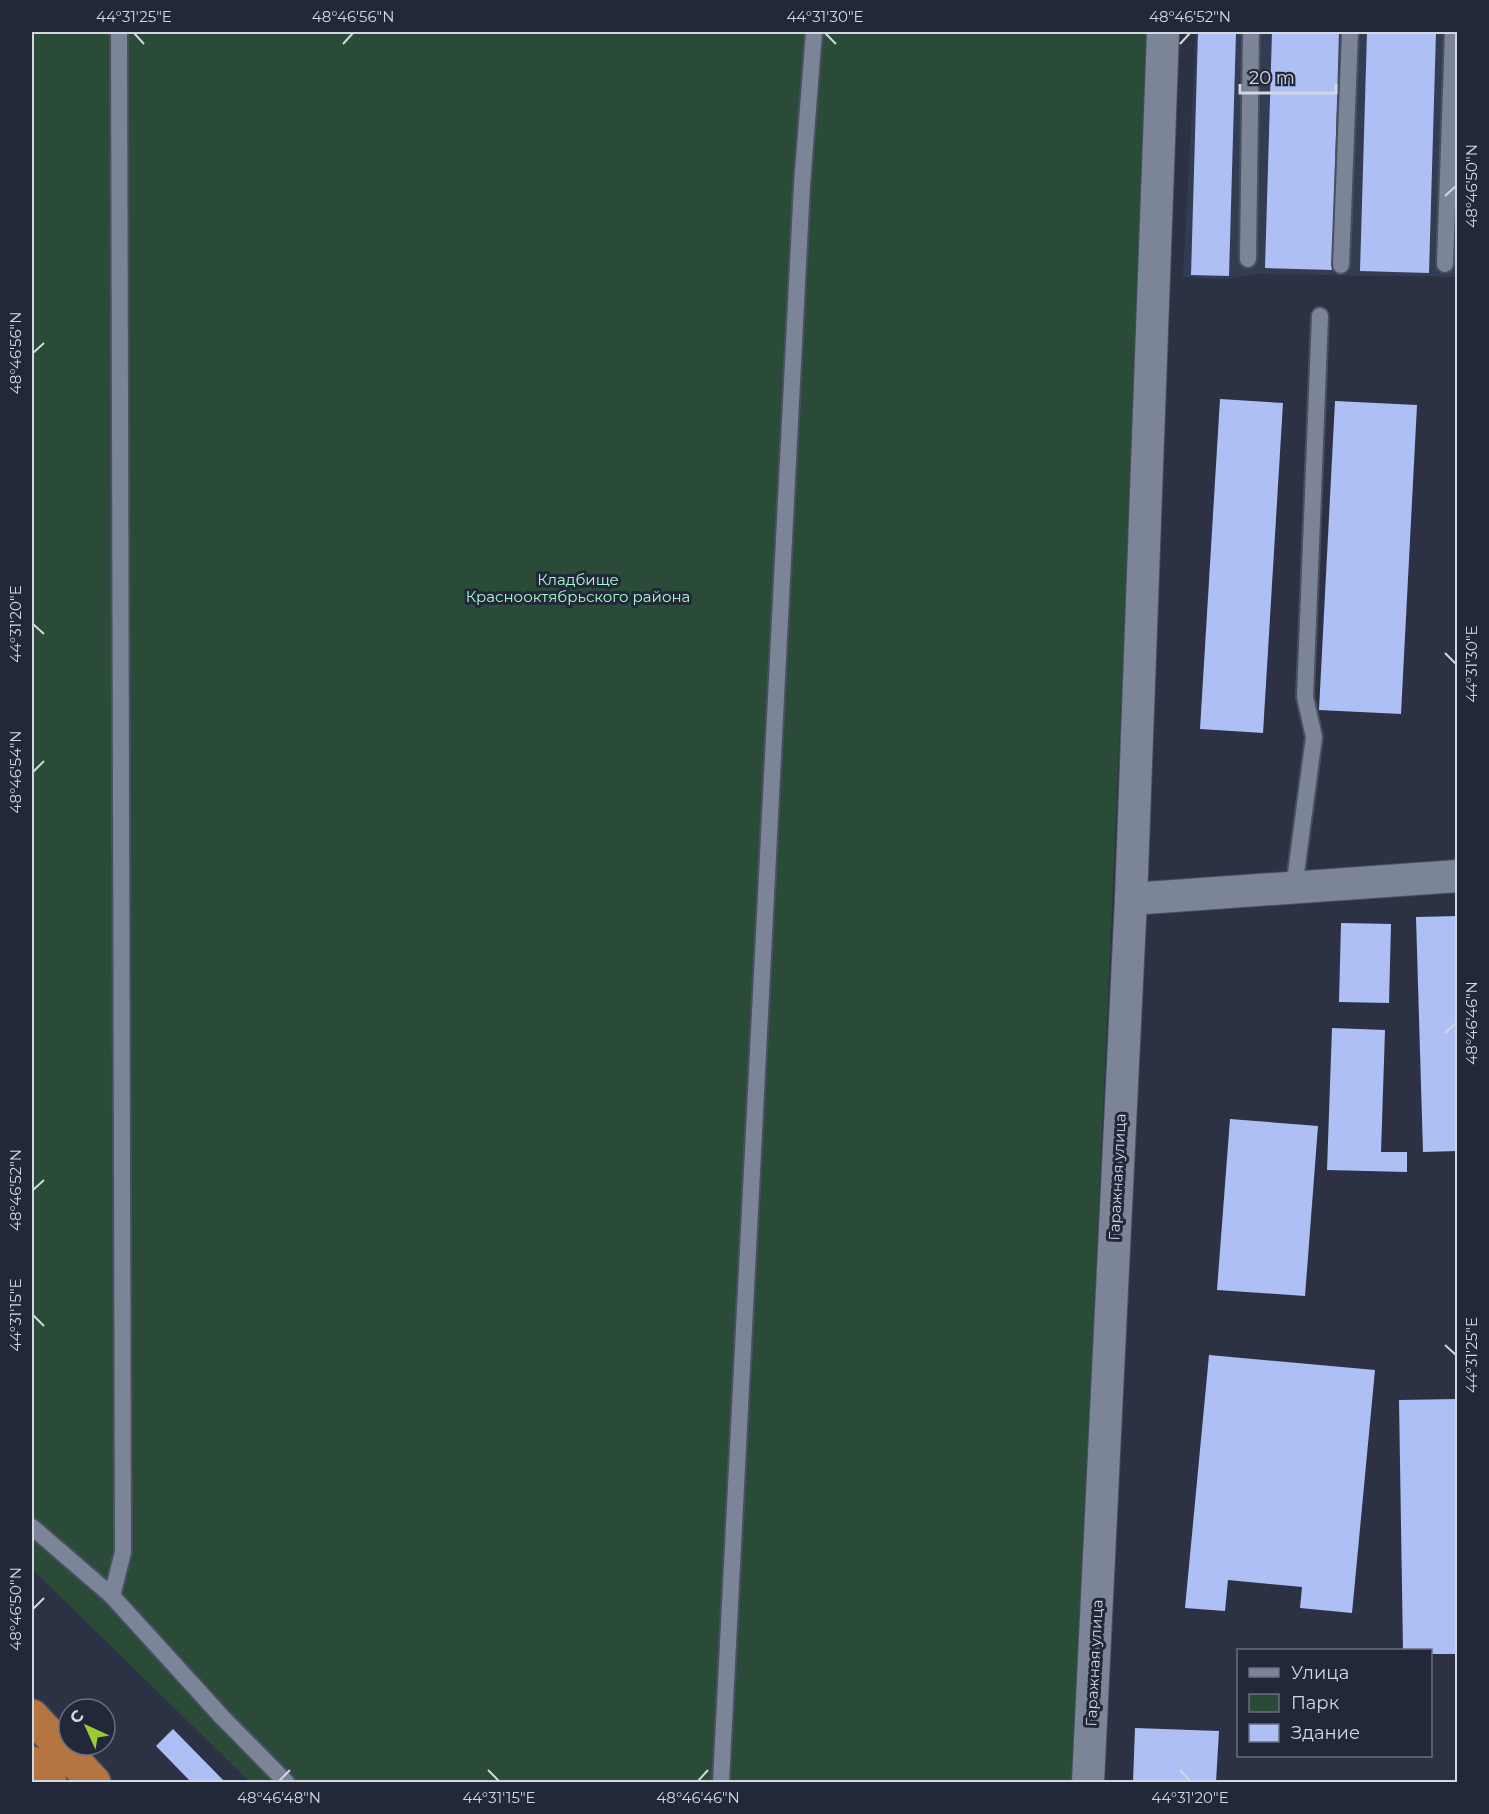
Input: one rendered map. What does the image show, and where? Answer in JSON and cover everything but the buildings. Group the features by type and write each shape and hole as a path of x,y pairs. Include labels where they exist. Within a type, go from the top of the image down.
{"highway":[{"path":"32,1716 94,1782"},
{"path":"32,1763 50,1782"}],"street":[{"name":"Гаражная улица","path":"1088,1782 1131,899 1163,32"},
{"path":"1131,899 1458,876"}],"lane":[{"path":"111,1596 123,1552 119,32"},
{"path":"721,1782 802,184 814,32"},
{"path":"1248,259 1251,32"},
{"path":"1341,265 1350,32"},
{"path":"1445,264 1453,32"},
{"path":"1294,888 1314,737 1305,697 1320,316"},
{"path":"32,1527 111,1596 222,1717 286,1782"}],"shaded area":[{"path":"1196,32 1457,32 1457,277 1259,274 1225,279 1183,277"}],"green space":[{"name":"Кладбище Краснооктябрьского района","path":"32,32 1151,32 1073,1782 250,1782 32,1569"}]}
